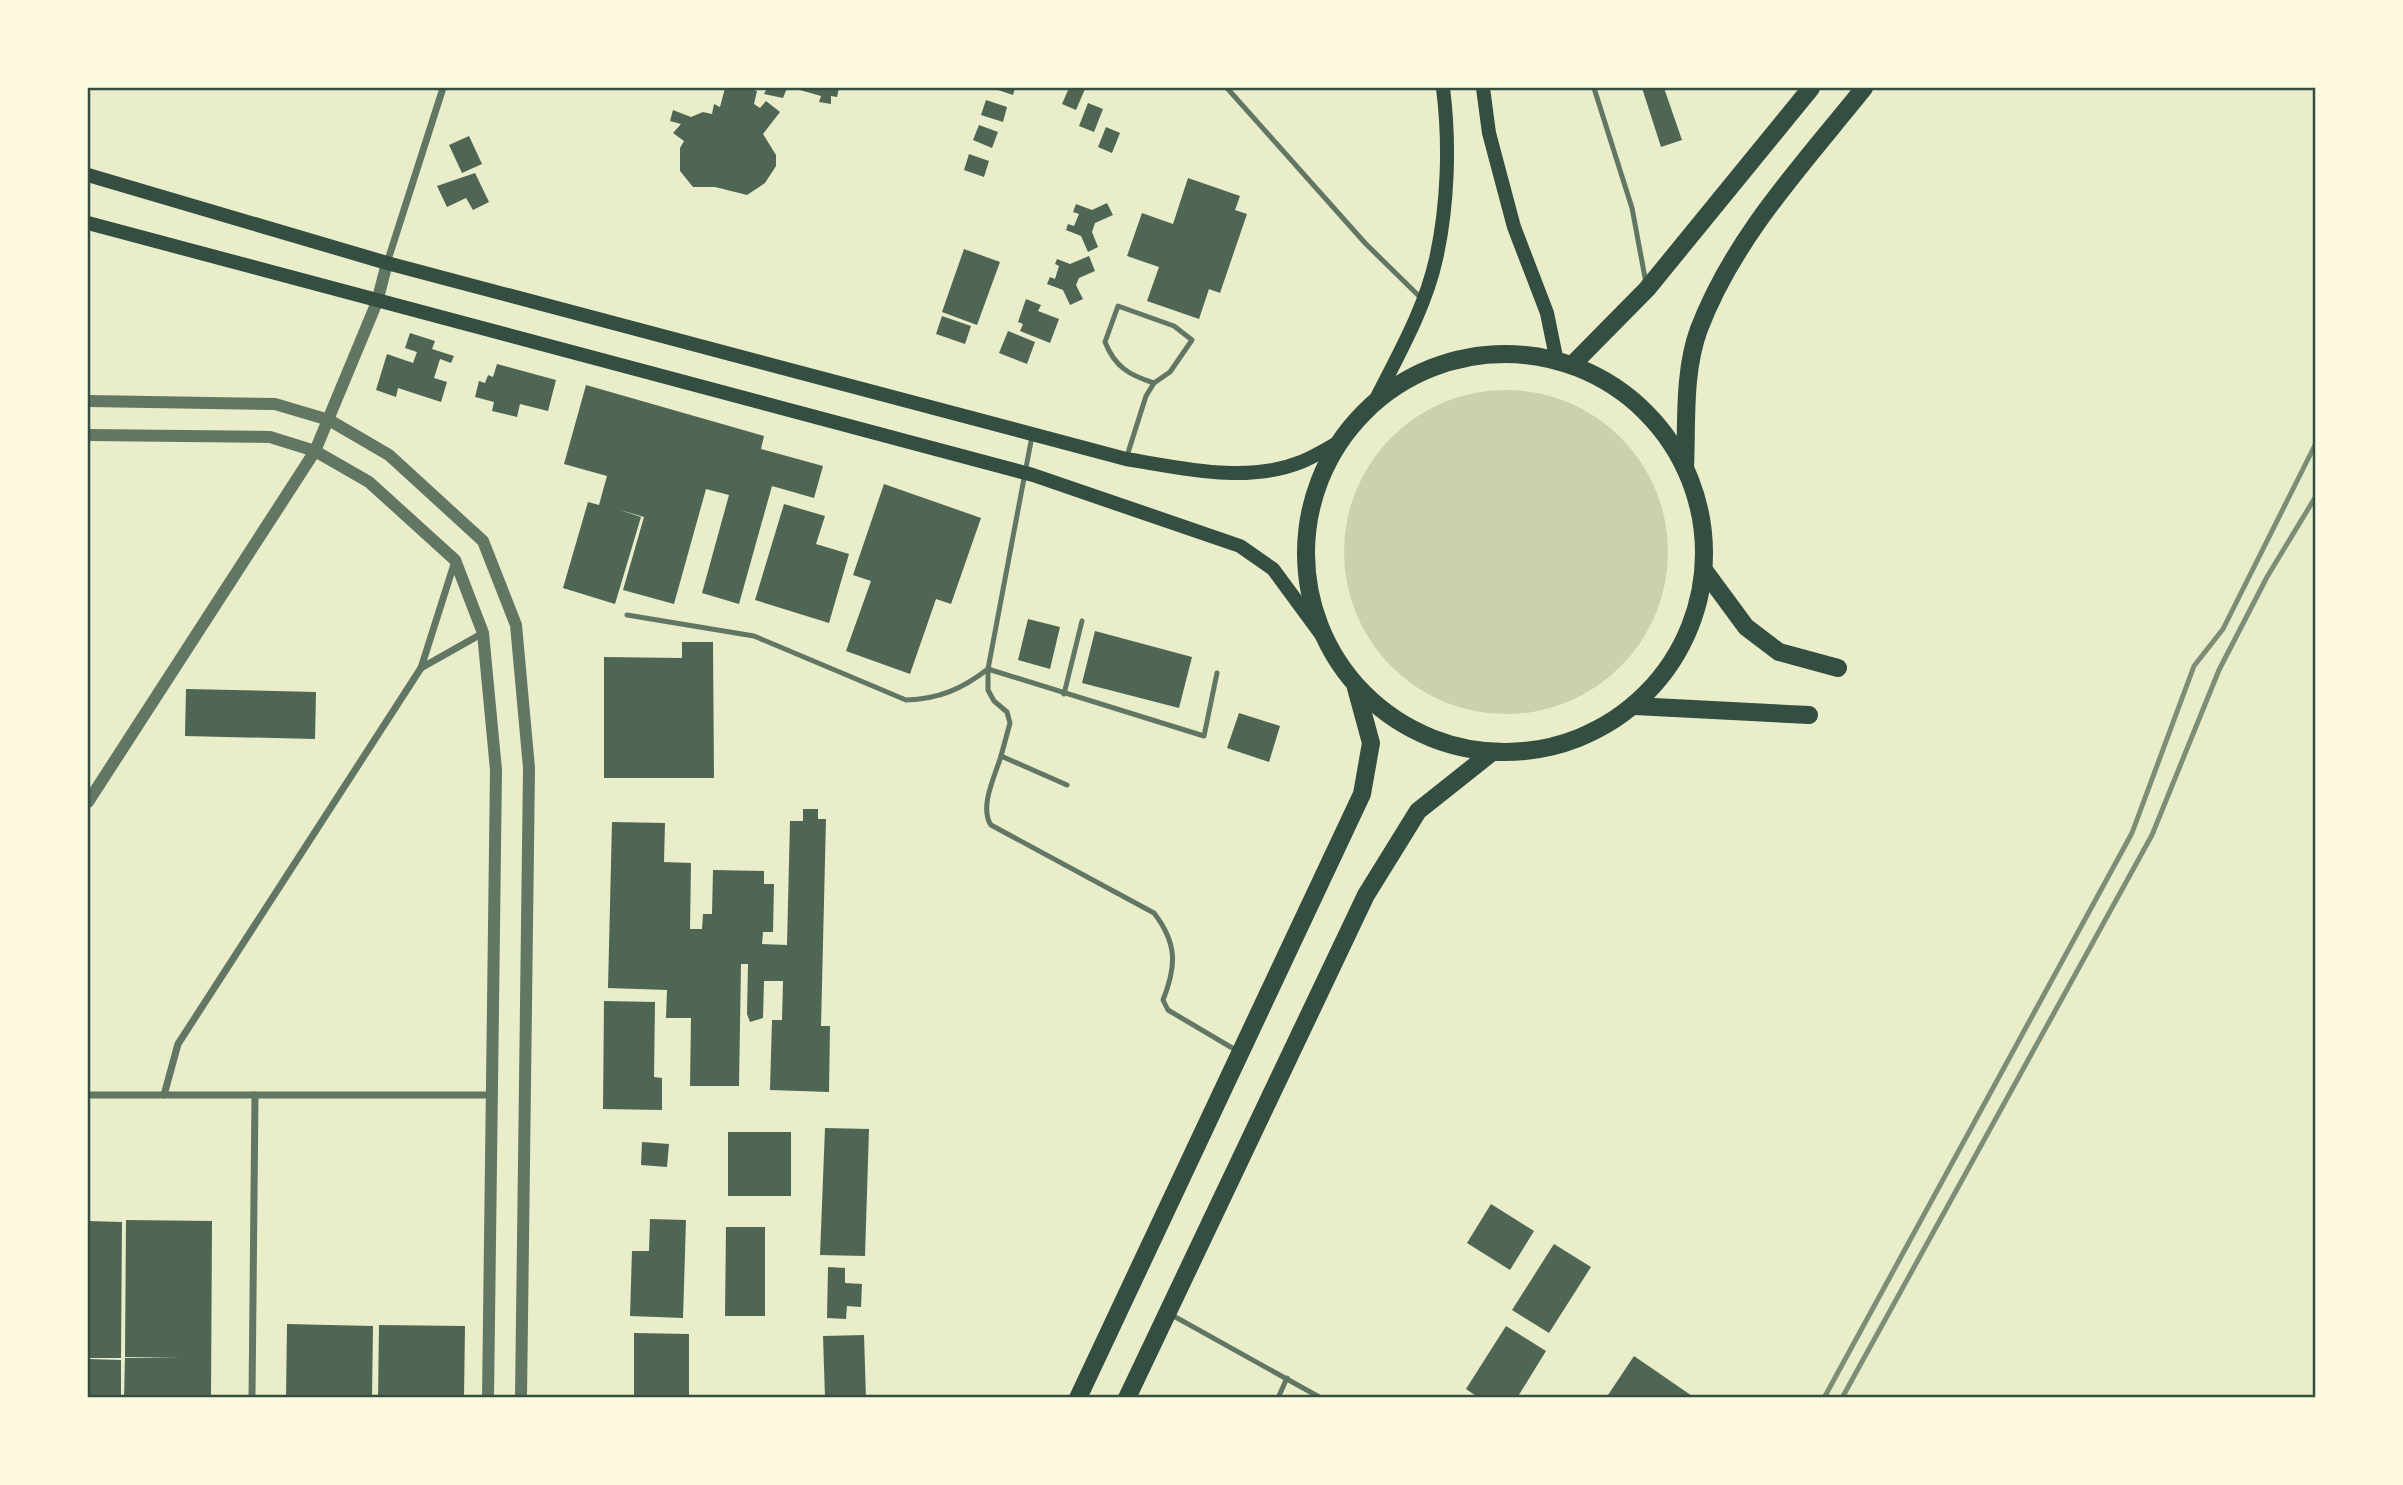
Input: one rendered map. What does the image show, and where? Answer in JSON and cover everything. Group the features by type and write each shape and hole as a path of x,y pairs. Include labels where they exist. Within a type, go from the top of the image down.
{"main road":[{"path":"1326,641 1310,592 1306,540 1316,489 1339,442 1374,402 1423,300 1436,259 1449,141 1443,88"},
{"path":"1482,88 1489,133 1503,187 1530,274 1565,363"},
{"path":"1565,363 1647,289 1811,88"},
{"path":"1685,468 1690,369 1698,330 1746,236 1864,88"},
{"path":"88,174 387,263 1126,458 1209,472 1245,473 1302,462 1339,442"},
{"path":"88,223 1024,472 1240,546 1273,569 1355,684 1394,719 1440,742 1491,753 1542,750 1591,734 1635,706 1670,668 1693,621 1704,570 1702,518 1685,468 1657,424 1617,388 1565,363 1519,354 1467,357 1417,374 1374,402"},
{"path":"1704,570 1746,627 1779,652 1838,668"},
{"path":"1078,1398 1362,794 1371,743 1355,684"},
{"path":"1635,706 1809,715"},
{"path":"1127,1398 1366,895 1418,811 1491,753"}],"street":[{"path":"88,802 315,451 377,302 443,88"},
{"path":"88,401 275,404 328,420 389,455 483,541 516,625 529,768 521,1398"},
{"path":"90,439 270,437 315,451 369,482 455,560 483,633 496,770 488,1398"},
{"path":"164,1095 178,1044 421,668 455,560"},
{"path":"421,668 483,633"},
{"path":"88,1095 492,1095"},
{"path":"251,1398 256,1095"}],"lane":[{"path":"1227,88 1365,243 1423,300"},
{"path":"1594,88 1632,208 1647,289"},
{"path":"1126,458 1146,396 1154,383 1170,372 1192,340 1174,326 1118,306 1105,342 1112,361 1130,376 1154,383"},
{"path":"1032,433 988,669 988,690 994,701 1007,712 1010,723 986,808 986,818 991,825 1154,913 1168,932 1173,947 1169,985 1163,1000 1168,1010 1241,1054"},
{"path":"626,615 754,636 906,700 934,699 967,686 988,669"},
{"path":"1064,694 1082,621"},
{"path":"988,669 1204,736 1217,673"},
{"path":"1001,756 1068,785"},
{"path":"1167,1312 1321,1398"},
{"path":"1278,1398 1287,1378"}],"green space":[{"path":"1490,390 1522,390 1553,397 1583,409 1609,426 1632,449 1656,490 1665,520 1668,552 1665,584 1649,629 1632,655 1609,678 1583,695 1553,707 1522,714 1490,714 1459,707 1429,695 1403,678 1380,655 1363,629 1351,599 1344,568 1344,536 1351,505 1363,475 1380,449 1403,426 1429,409 1459,397"}],"building":[{"path":"725,88 748,88 757,91 754,104 760,108 766,101 780,112 763,134 776,155 776,166 765,183 747,195 715,187 693,187 680,171 680,148 684,141 673,133 681,124 670,121 673,110 691,117 703,112 712,114 714,104 720,107"},
{"path":"767,88 787,88 783,98 764,94"},
{"path":"793,88 839,88 837,97 831,96 831,104 819,102 821,96"},
{"path":"992,88 1015,88 1013,95"},
{"path":"1069,88 1085,89 1076,110 1062,104"},
{"path":"1642,88 1664,88 1682,140 1661,147"},
{"path":"986,100 1007,107 1003,122 981,115"},
{"path":"1088,103 1103,109 1094,132 1079,126"},
{"path":"979,125 998,132 992,148 973,140"},
{"path":"1106,127 1120,133 1112,153 1098,147"},
{"path":"469,136 482,164 462,173 449,145"},
{"path":"969,154 989,161 984,177 964,170"},
{"path":"475,173 489,202 473,210 466,198 447,207 437,186"},
{"path":"1188,178 1240,196 1235,210 1247,214 1220,293 1209,289 1199,319 1147,301 1159,267 1127,256 1142,213 1173,224"},
{"path":"1107,203 1113,215 1095,223 1092,232 1098,247 1088,252 1081,236 1066,230 1068,224 1074,226 1079,214 1073,212 1076,204 1092,210"},
{"path":"964,249 1000,262 977,325 942,312"},
{"path":"1089,256 1095,271 1079,278 1076,285 1083,299 1070,305 1063,290 1047,284 1050,277 1055,279 1059,266 1055,264 1057,259 1070,264"},
{"path":"1026,299 1041,305 1038,311 1059,319 1050,343 1020,331 1023,324 1018,322"},
{"path":"942,316 971,326 965,344 936,334"},
{"path":"1008,331 1035,342 1027,364 999,353"},
{"path":"410,333 435,341 432,349 454,356 451,363 440,359 434,378 447,382 441,402 398,388 396,397 376,390 387,354 413,363 417,352 405,348"},
{"path":"497,364 556,380 548,411 520,404 517,417 492,411 494,402 475,397 479,381 485,383 488,375 493,377"},
{"path":"586,385 764,436 761,449 823,466 814,498 772,486 739,604 702,593 729,495 706,489 674,604 623,590 644,517 617,509 641,517 615,604 563,588 588,502 599,505 607,476 564,464"},
{"path":"884,484 981,518 951,604 936,599 910,674 846,651 871,581 853,575"},
{"path":"784,504 825,516 816,544 849,554 829,623 755,600"},
{"path":"1028,619 1060,627 1050,669 1018,660"},
{"path":"1095,631 1192,657 1179,708 1082,683"},
{"path":"682,642 713,642 714,778 604,778 604,657 682,658"},
{"path":"186,689 316,692 315,739 185,736"},
{"path":"1239,713 1280,726 1269,762 1227,748"},
{"path":"803,809 818,809 818,819 826,819 821,1026 830,1026 829,1092 770,1090 772,1020 782,1020 783,981 764,981 763,1018 750,1022 747,1014 748,964 741,964 739,1086 690,1086 691,1018 666,1018 667,990 608,988 612,822 665,823 664,862 691,863 690,929 702,929 703,914 712,914 713,870 764,871 764,884 774,884 773,932 763,932 762,944 787,945 790,821 803,821"},
{"path":"604,1001 655,1002 654,1077 662,1078 662,1110 603,1109"},
{"path":"825,1128 869,1129 865,1256 820,1255"},
{"path":"728,1132 791,1132 791,1196 728,1196"},
{"path":"642,1142 669,1144 667,1167 641,1165"},
{"path":"1491,1204 1534,1231 1510,1270 1467,1243"},
{"path":"650,1219 686,1220 683,1318 630,1316 632,1251 649,1251"},
{"path":"126,1220 212,1221 211,1398 124,1398 125,1358 180,1358 125,1357"},
{"path":"88,1221 122,1222 121,1358 88,1358"},
{"path":"726,1227 765,1227 765,1316 725,1316"},
{"path":"1554,1244 1591,1267 1549,1333 1512,1310"},
{"path":"828,1267 845,1268 845,1283 862,1284 861,1307 847,1306 846,1319 827,1318"},
{"path":"287,1324 373,1326 372,1398 286,1398"},
{"path":"379,1325 465,1326 464,1398 378,1398"},
{"path":"1506,1326 1546,1351 1517,1398 1479,1398 1466,1389"},
{"path":"634,1333 689,1334 689,1398 634,1398"},
{"path":"864,1335 866,1398 825,1398 823,1336"},
{"path":"1634,1356 1695,1398 1606,1398"},
{"path":"88,1359 121,1360 121,1398 88,1398"}],"railway":[{"path":"1824,1398 2132,833 2194,666 2223,629 2316,443"},
{"path":"1842,1398 2152,835 2219,670 2267,577 2316,496"}]}
